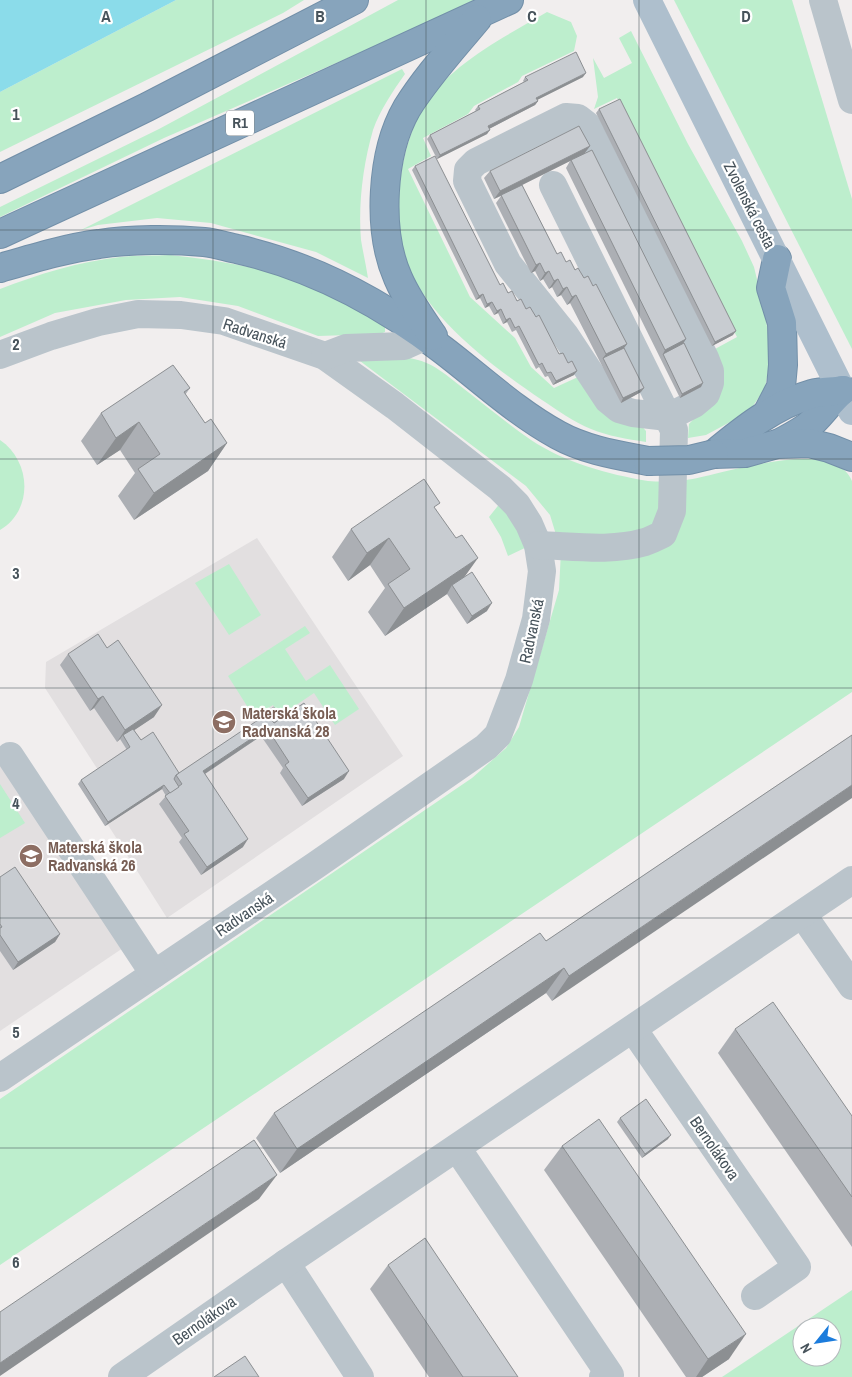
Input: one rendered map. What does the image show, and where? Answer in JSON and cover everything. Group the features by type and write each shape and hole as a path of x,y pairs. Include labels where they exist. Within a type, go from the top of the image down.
{"highway":[{"path":"0,179 147,107 354,0"},
{"name":"R1","path":"0,234 509,0"},
{"path":"433,343 409,301 388,251 384,207 386,176 392,147 406,110 425,81 482,14"},
{"path":"0,268 99,244 152,240 206,242 250,252 294,266 339,285 384,309 433,343 506,401 558,436 599,452 648,461 689,460 714,454 745,453 777,444 807,428 825,410 832,398 847,400"},
{"path":"767,414 781,387 784,365 782,323 771,288 777,259"},
{"path":"714,454 767,414 814,393 831,393 847,400"},
{"path":"777,444 809,443 852,457"}],"main road":[{"name":"Zvolenská cesta","path":"647,0 847,400"}],"street":[{"path":"823,0 852,100"},
{"path":"566,118 578,118 587,125 710,371 710,383 706,394 694,404 668,417 633,414 619,409 608,400 565,335 508,264 467,181 468,170 476,162 566,118"},
{"path":"538,545 601,547 626,546 645,542 663,534 672,511 674,430 553,185"},
{"name":"Radvanská","path":"0,355 51,336 98,322 138,314 181,315 224,321 325,356 395,406 500,488 517,505 530,524 538,545 542,571 536,619 519,680 498,734 486,747 0,1078"},
{"path":"325,356 346,348 433,343"},
{"path":"10,756 154,974"},
{"name":"Bernolákova","path":"122,1377 286,1263 803,915 852,880"},
{"path":"803,915 852,986"},
{"name":"Bernolákova","path":"633,1029 797,1267 755,1296"},
{"path":"457,1148 606,1376"},
{"path":"286,1263 360,1377"}],"shaded area":[{"name":"Materská škola Radvanská 28","path":"257,538 403,756 167,918 108,825 105,826 78,784 98,770 45,688 46,662"},
{"name":"Materská škola Radvanská 26","path":"0,763 123,948 0,1031"}],"green space":[{"path":"176,0 304,0 283,13 0,152 0,92"},
{"path":"398,0 474,0 403,34 164,138 0,217 0,207 159,129"},
{"path":"674,0 792,0 852,199 852,349"},
{"path":"547,12 571,22 577,36 574,51 522,76 518,82 474,106 468,114 423,138 431,156 408,169 470,297 515,338 531,367 554,388 578,377 639,423 646,431 646,442 604,434 578,423 523,387 482,356 444,320 428,300 414,279 405,258 401,242 398,204 403,164 421,111 445,80 461,66 477,54"},
{"path":"631,31 688,144 742,241 754,267 764,308 770,345 765,388 753,406 732,421 706,435 688,438 689,424 716,395 715,349 737,337 617,98 594,109 598,97 593,58 604,78 632,63 619,38"},
{"path":"402,69 405,74 383,108 373,130 366,157 360,226 368,278 316,252 211,223 157,218 98,225 81,230"},
{"path":"170,255 250,267 288,277 334,296 385,327 385,332 380,334 318,336 238,306 180,297 126,300 55,313 0,337 0,289 74,265 104,259 126,256"},
{"path":"369,358 409,358 429,364 544,448 573,461 617,475 648,481 677,481 775,461 801,459 823,461 841,468 852,481 852,692 0,1265 0,1099 472,778 506,748 519,727 559,590 561,551 550,515 526,486 360,361"},
{"path":"0,440 18,460 23,472 24,485 23,498 19,510 11,521 0,530"},
{"path":"501,502 529,546 508,556 501,537 489,517"},
{"path":"229,564 261,615 229,635 195,583"},
{"path":"305,626 310,633 285,649 306,681 330,665 359,709 335,725 314,693 280,716 273,705 254,717 228,676"},
{"path":"0,784 25,823 0,838"},
{"path":"852,1290 852,1377 722,1377 792,1330 792,1367 842,1367 842,1317 812,1317"}],"water":[{"path":"0,0 176,0 0,92"}],"building":[{"path":"576,52 586,73 536,98 538,101 488,126 490,130 440,155 430,135 480,109 478,106 528,80 525,77"},
{"path":"620,99 736,331 715,342 599,109"},
{"path":"579,126 590,146 500,191 490,171"},
{"path":"592,150 686,339 665,350 571,160"},
{"path":"435,156 500,285 503,283 508,293 512,291 517,301 521,299 526,309 530,307 536,317 539,315 559,354 563,353 568,363 572,361 577,371 556,381 551,372 547,373 542,363 539,365 519,326 515,328 510,318 506,320 501,309 497,311 492,302 487,304 483,294 479,296 415,166"},
{"path":"522,185 557,254 561,252 566,262 570,260 575,270 578,268 584,278 588,276 593,286 596,284 627,344 606,354 576,295 572,297 567,287 563,289 558,279 554,281 549,271 545,273 540,263 536,265 501,195"},
{"path":"684,343 703,383 682,394 663,354"},
{"path":"624,348 644,388 623,398 603,358"},
{"path":"173,365 190,388 184,392 205,423 211,419 227,443 154,493 138,469 160,454 139,422 116,438 101,413"},
{"path":"424,479 440,503 434,507 456,538 462,535 478,558 404,608 388,584 410,569 389,538 367,553 351,529"},
{"path":"472,572 492,603 472,616 452,585"},
{"path":"98,634 107,648 118,640 162,705 125,730 103,696 98,699 68,654"},
{"path":"304,703 349,771 308,798 285,765 289,762 267,728 203,771 248,839 207,867 184,834 189,831 165,796 182,784 176,775 267,714 274,723"},
{"path":"274,707 281,718 274,723 267,714 264,717 262,714"},
{"path":"133,729 141,740 153,732 179,773 174,779 179,787 170,793 164,785 108,822 81,780 130,747 123,735"},
{"path":"852,735 852,785 569,976 564,968 297,1149 274,1113 540,933 546,941"},
{"path":"15,867 60,934 18,962 0,935 0,928 2,927 0,924 0,877"},
{"path":"773,1002 852,1116 852,1197 735,1029"},
{"path":"646,1099 671,1135 645,1154 620,1118"},
{"path":"599,1119 746,1334 708,1359 562,1146"},
{"path":"254,1140 277,1175 0,1363 0,1312"},
{"path":"425,1238 518,1377 463,1377 388,1265"},
{"path":"245,1356 259,1377 214,1377"}],"place":[{"name":"Materská škola Radvanská 28","path":"224,722"},
{"name":"Materská škola Radvanská 26","path":"31,856"}]}
